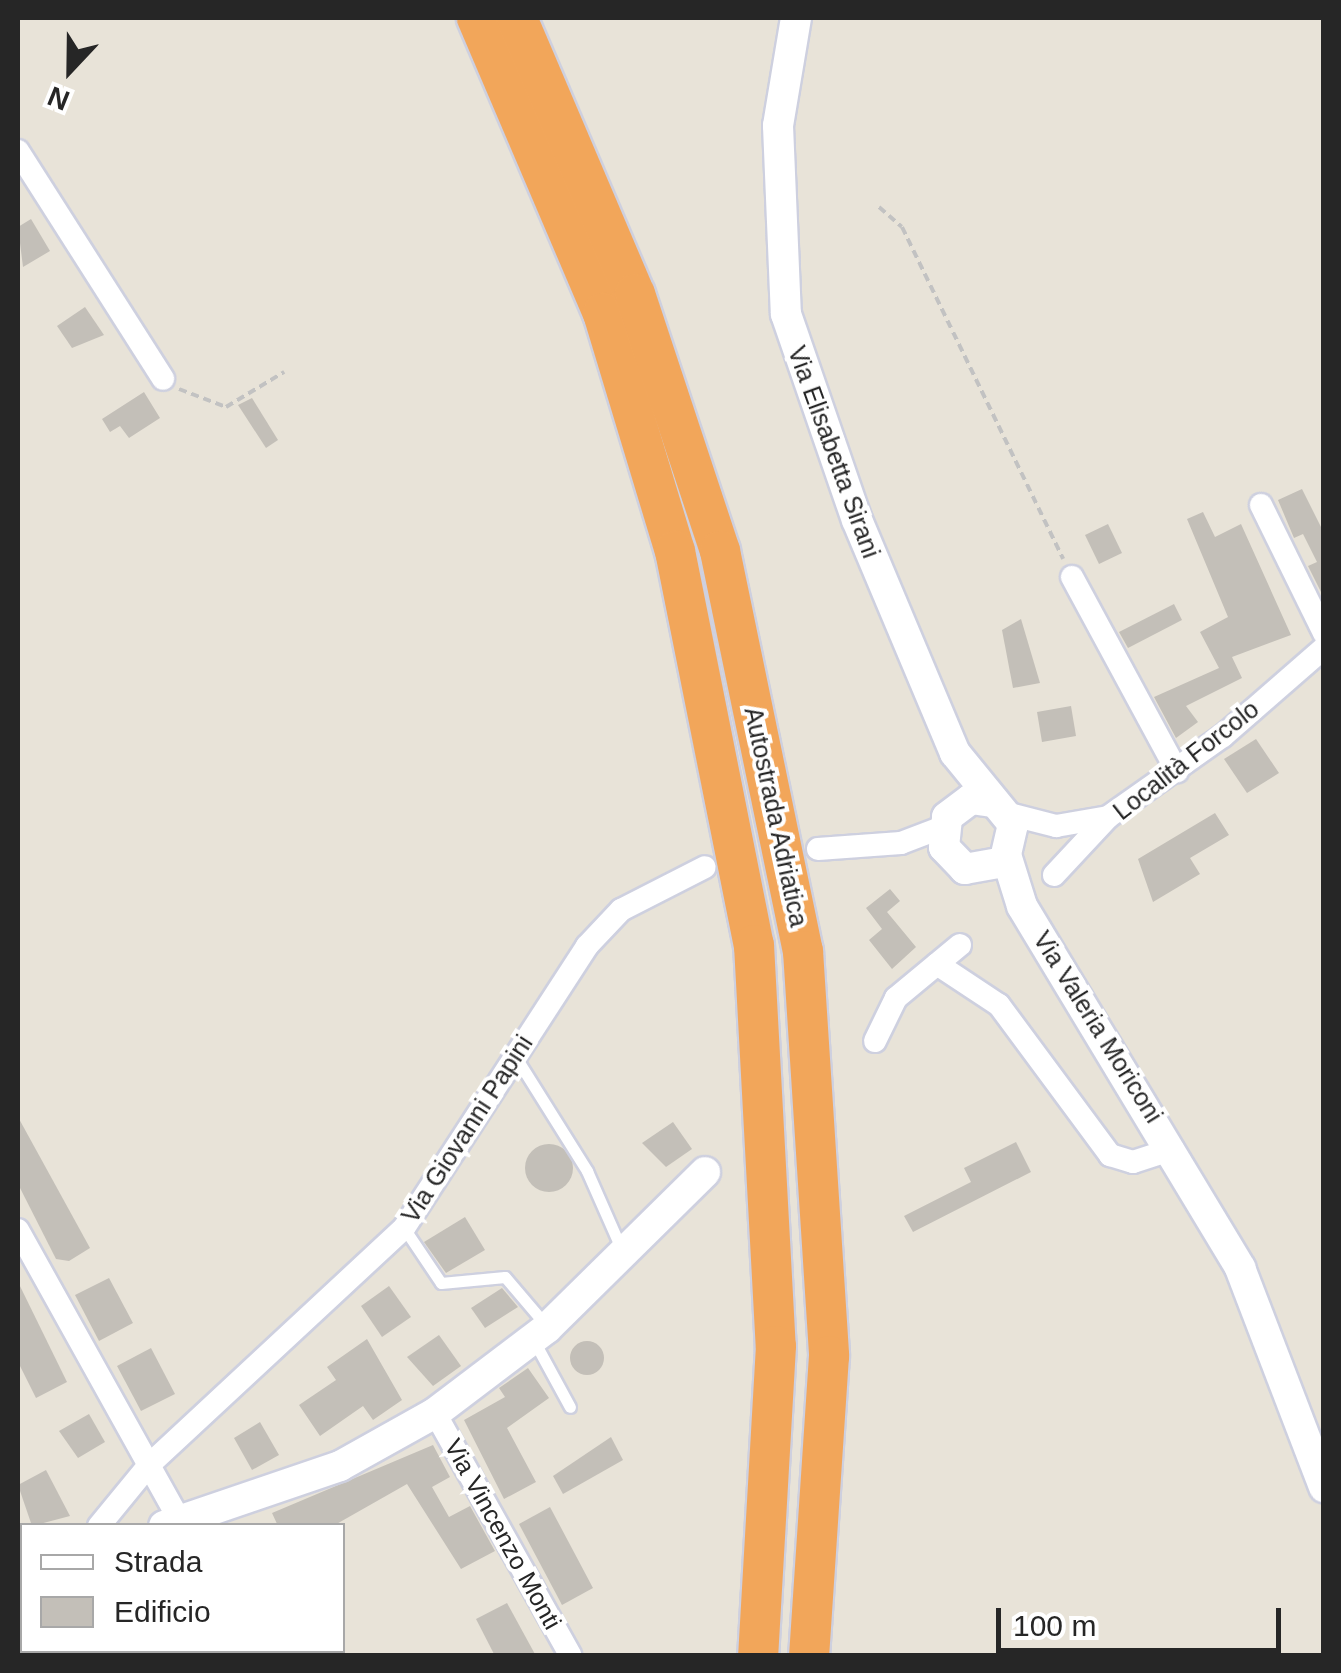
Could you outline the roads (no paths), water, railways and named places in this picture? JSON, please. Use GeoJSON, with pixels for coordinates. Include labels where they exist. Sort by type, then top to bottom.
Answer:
{"type":"FeatureCollection","features":[{"type":"Feature","properties":{"kind":"highway","name":"Autostrada Adriatica"},"geometry":{"type":"LineString","coordinates":[[477,18],[603,313],[670,533],[754,944],[776,1346],[758,1656]]}},
{"type":"Feature","properties":{"kind":"highway","name":"Autostrada Adriatica"},"geometry":{"type":"LineString","coordinates":[[517,18],[636,294],[720,550],[804,951],[828,1356],[808,1656]]}},
{"type":"Feature","properties":{"kind":"main road","name":"Via Elisabetta Sirani"},"geometry":{"type":"LineString","coordinates":[[796,18],[778,126],[786,314],[857,520],[955,753],[1001,838]]}},
{"type":"Feature","properties":{"kind":"main road","name":"Via Elisabetta Sirani"},"geometry":{"type":"LineString","coordinates":[[948,831],[955,753]]}},
{"type":"Feature","properties":{"kind":"main road"},"geometry":{"type":"LineString","coordinates":[[948,831],[1001,838]]}},
{"type":"Feature","properties":{"kind":"main road"},"geometry":{"type":"LineString","coordinates":[[948,831],[1001,838]]}},
{"type":"Feature","properties":{"kind":"main road","name":"Via Valeria Moriconi"},"geometry":{"type":"LineString","coordinates":[[1001,838],[1022,906],[1173,1149],[1277,1352],[1324,1487]]}},
{"type":"Feature","properties":{"kind":"main road"},"geometry":{"type":"LineString","coordinates":[[175,1523],[340,1466],[435,1414],[541,1334],[625,1256],[706,1172]]}},
{"type":"Feature","properties":{"kind":"street"},"geometry":{"type":"LineString","coordinates":[[18,151],[163,378]]}},
{"type":"Feature","properties":{"kind":"street"},"geometry":{"type":"LineString","coordinates":[[1261,505],[1324,633]]}},
{"type":"Feature","properties":{"kind":"street"},"geometry":{"type":"LineString","coordinates":[[1072,577],[1177,771]]}},
{"type":"Feature","properties":{"kind":"street","name":"Località Forcolo"},"geometry":{"type":"LineString","coordinates":[[1054,875],[1108,817],[1177,771],[1324,648]]}},
{"type":"Feature","properties":{"kind":"street"},"geometry":{"type":"LineString","coordinates":[[1001,838],[1108,817]]}},
{"type":"Feature","properties":{"kind":"street"},"geometry":{"type":"LineString","coordinates":[[818,850],[901,843],[948,831]]}},
{"type":"Feature","properties":{"kind":"street","name":"Via Giovanni Papini"},"geometry":{"type":"LineString","coordinates":[[100,1523],[149,1464],[404,1228],[514,1056],[621,910],[706,867]]}},
{"type":"Feature","properties":{"kind":"street"},"geometry":{"type":"LineString","coordinates":[[875,1041],[896,998],[960,945]]}},
{"type":"Feature","properties":{"kind":"street","name":"Via Valeria Moriconi"},"geometry":{"type":"LineString","coordinates":[[937,964],[1000,1005],[1110,1155],[1134,1162],[1173,1149]]}},
{"type":"Feature","properties":{"kind":"street"},"geometry":{"type":"LineString","coordinates":[[18,1230],[149,1464],[172,1523]]}},
{"type":"Feature","properties":{"kind":"street","name":"Via Vincenzo Monti"},"geometry":{"type":"LineString","coordinates":[[435,1414],[571,1656]]}},
{"type":"Feature","properties":{"kind":"lane"},"geometry":{"type":"LineString","coordinates":[[514,1056],[588,1171],[625,1256]]}},
{"type":"Feature","properties":{"kind":"lane"},"geometry":{"type":"LineString","coordinates":[[404,1228],[442,1283],[505,1277],[541,1334],[570,1407]]}}]}
